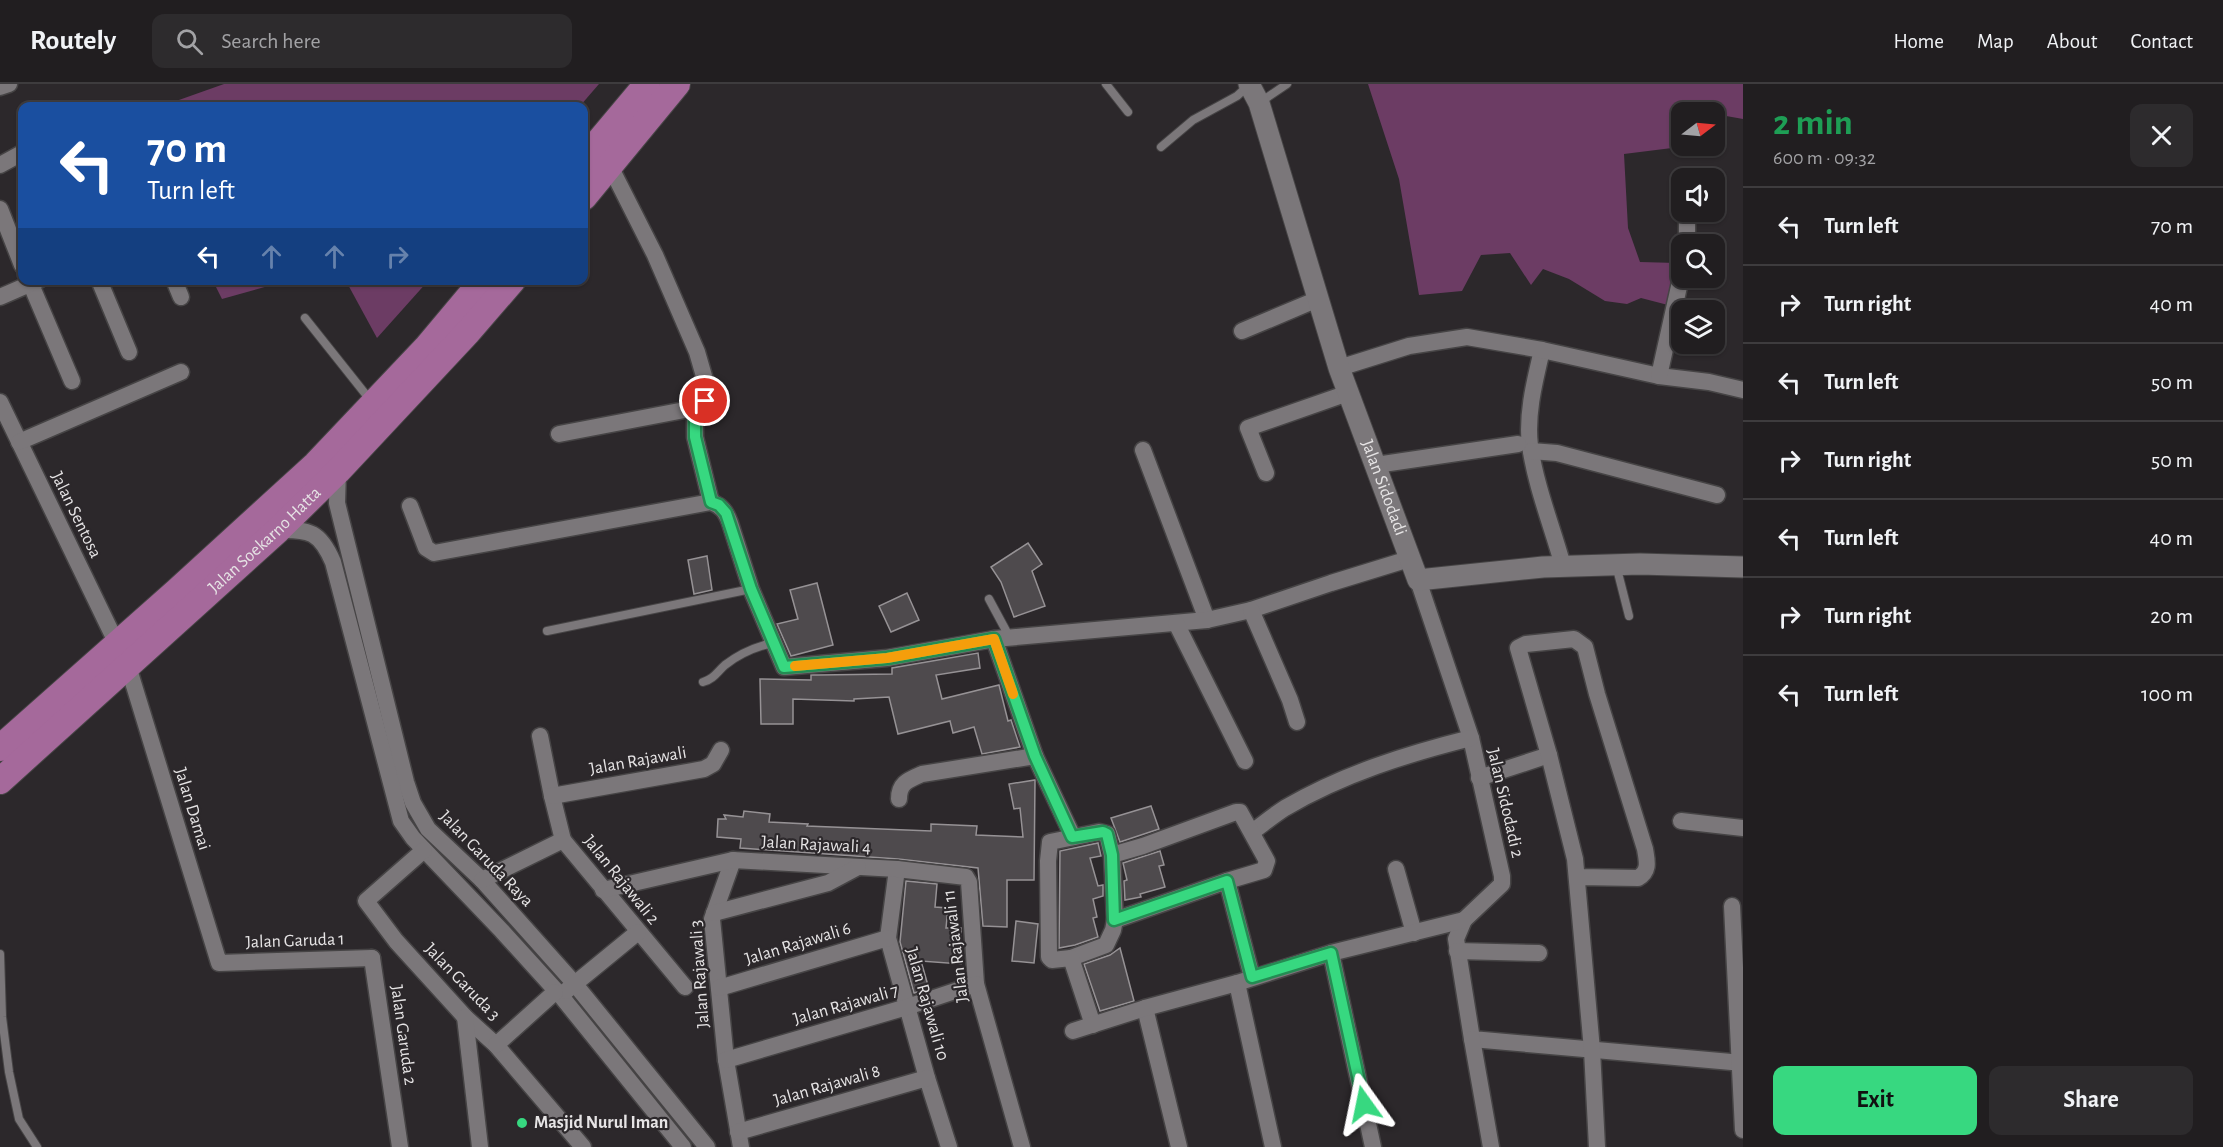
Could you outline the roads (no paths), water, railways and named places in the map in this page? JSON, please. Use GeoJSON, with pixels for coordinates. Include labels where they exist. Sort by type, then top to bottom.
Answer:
{"type":"FeatureCollection","features":[{"type":"Feature","properties":{"kind":"main road"},"geometry":{"type":"LineString","coordinates":[[588,154],[647,84]]}},
{"type":"Feature","properties":{"kind":"main road"},"geometry":{"type":"LineString","coordinates":[[588,192],[677,84]]}},
{"type":"Feature","properties":{"kind":"main road","name":"Jalan Soekarno Hatta"},"geometry":{"type":"LineString","coordinates":[[0,781],[122,655],[316,464],[426,348],[479,285]]}},
{"type":"Feature","properties":{"kind":"main road","name":"Jalan Soekarno Hatta"},"geometry":{"type":"LineString","coordinates":[[0,748],[122,655],[278,530],[338,471],[461,341],[509,285]]}},
{"type":"Feature","properties":{"kind":"street"},"geometry":{"type":"LineString","coordinates":[[0,87],[9,84]]}},
{"type":"Feature","properties":{"kind":"street","name":"Jalan Sidodadi"},"geometry":{"type":"LineString","coordinates":[[1252,91],[1348,393],[1418,580]]}},
{"type":"Feature","properties":{"kind":"street"},"geometry":{"type":"LineString","coordinates":[[0,165],[18,155]]}},
{"type":"Feature","properties":{"kind":"street"},"geometry":{"type":"LineString","coordinates":[[559,434],[695,408],[705,401],[708,390],[697,352],[655,255],[610,166]]}},
{"type":"Feature","properties":{"kind":"street"},"geometry":{"type":"LineString","coordinates":[[0,209],[18,255]]}},
{"type":"Feature","properties":{"kind":"street"},"geometry":{"type":"LineString","coordinates":[[0,297],[26,285]]}},
{"type":"Feature","properties":{"kind":"street"},"geometry":{"type":"LineString","coordinates":[[34,285],[72,381]]}},
{"type":"Feature","properties":{"kind":"street"},"geometry":{"type":"LineString","coordinates":[[101,285],[129,352]]}},
{"type":"Feature","properties":{"kind":"street"},"geometry":{"type":"LineString","coordinates":[[176,285],[181,297]]}},
{"type":"Feature","properties":{"kind":"street"},"geometry":{"type":"LineString","coordinates":[[1659,376],[1679,288]]}},
{"type":"Feature","properties":{"kind":"street"},"geometry":{"type":"LineString","coordinates":[[1242,331],[1318,299]]}},
{"type":"Feature","properties":{"kind":"street"},"geometry":{"type":"LineString","coordinates":[[1340,368],[1409,346],[1467,337],[1542,350],[1659,376],[1709,382],[1743,390]]}},
{"type":"Feature","properties":{"kind":"street"},"geometry":{"type":"LineString","coordinates":[[1525,448],[1530,443],[1532,395],[1542,350]]}},
{"type":"Feature","properties":{"kind":"street"},"geometry":{"type":"LineString","coordinates":[[19,442],[181,372]]}},
{"type":"Feature","properties":{"kind":"street"},"geometry":{"type":"LineString","coordinates":[[1266,473],[1248,428],[1348,393]]}},
{"type":"Feature","properties":{"kind":"street","name":"Jalan Sentosa"},"geometry":{"type":"LineString","coordinates":[[0,402],[122,655]]}},
{"type":"Feature","properties":{"kind":"street"},"geometry":{"type":"LineString","coordinates":[[695,408],[695,437],[711,502]]}},
{"type":"Feature","properties":{"kind":"street"},"geometry":{"type":"LineString","coordinates":[[1525,448],[1535,472],[1563,566]]}},
{"type":"Feature","properties":{"kind":"street"},"geometry":{"type":"LineString","coordinates":[[1376,465],[1525,448],[1557,453],[1717,495]]}},
{"type":"Feature","properties":{"kind":"street"},"geometry":{"type":"LineString","coordinates":[[1143,450],[1207,620]]}},
{"type":"Feature","properties":{"kind":"street","name":"Jalan Garuda Raya"},"geometry":{"type":"LineString","coordinates":[[338,471],[337,503],[413,803],[428,829],[482,880],[574,983],[707,1147]]}},
{"type":"Feature","properties":{"kind":"street"},"geometry":{"type":"LineString","coordinates":[[410,506],[426,548],[434,553],[442,553],[711,502],[719,505],[726,513],[751,589],[784,667],[887,658],[1002,639],[1207,620],[1251,610],[1409,559]]}},
{"type":"Feature","properties":{"kind":"street"},"geometry":{"type":"LineString","coordinates":[[278,530],[300,529],[310,532],[326,546],[338,579],[401,821],[413,838],[502,931],[558,994],[683,1147]]}},
{"type":"Feature","properties":{"kind":"street"},"geometry":{"type":"LineString","coordinates":[[1418,580],[1563,566],[1743,567]]}},
{"type":"Feature","properties":{"kind":"street","name":"Jalan Sidodadi 2"},"geometry":{"type":"LineString","coordinates":[[1418,580],[1471,738],[1502,884],[1464,920]]}},
{"type":"Feature","properties":{"kind":"street"},"geometry":{"type":"LineString","coordinates":[[1251,610],[1290,700],[1297,722]]}},
{"type":"Feature","properties":{"kind":"street"},"geometry":{"type":"LineString","coordinates":[[1176,623],[1245,761]]}},
{"type":"Feature","properties":{"kind":"street"},"geometry":{"type":"LineString","coordinates":[[1002,639],[1035,756],[1072,837]]}},
{"type":"Feature","properties":{"kind":"street"},"geometry":{"type":"LineString","coordinates":[[1578,877],[1638,878],[1644,874],[1647,866],[1645,849],[1597,694],[1585,647],[1574,639],[1526,644],[1518,648],[1549,755],[1578,877],[1592,1050],[1597,1147]]}},
{"type":"Feature","properties":{"kind":"street","name":"Jalan Damai"},"geometry":{"type":"LineString","coordinates":[[122,655],[219,963]]}},
{"type":"Feature","properties":{"kind":"street"},"geometry":{"type":"LineString","coordinates":[[540,736],[563,840]]}},
{"type":"Feature","properties":{"kind":"street"},"geometry":{"type":"LineString","coordinates":[[1252,832],[1285,808],[1358,773],[1412,753],[1471,738]]}},
{"type":"Feature","properties":{"kind":"street","name":"Jalan Rajawali"},"geometry":{"type":"LineString","coordinates":[[552,796],[704,769],[713,764],[721,750]]}},
{"type":"Feature","properties":{"kind":"street"},"geometry":{"type":"LineString","coordinates":[[1479,778],[1549,755]]}},
{"type":"Feature","properties":{"kind":"street"},"geometry":{"type":"LineString","coordinates":[[899,799],[899,790],[906,780],[922,774],[1035,756]]}},
{"type":"Feature","properties":{"kind":"street"},"geometry":{"type":"LineString","coordinates":[[1112,855],[1236,812],[1243,816],[1268,866],[1264,870],[1114,920]]}},
{"type":"Feature","properties":{"kind":"street"},"geometry":{"type":"LineString","coordinates":[[1681,821],[1743,828]]}},
{"type":"Feature","properties":{"kind":"street"},"geometry":{"type":"LineString","coordinates":[[1103,832],[1107,834],[1112,855],[1114,920],[1111,937],[1106,945],[1071,958],[1052,960],[1049,957],[1048,861],[1050,842],[1072,837],[1103,832]]}},
{"type":"Feature","properties":{"kind":"street","name":"Jalan Rajawali 2"},"geometry":{"type":"LineString","coordinates":[[482,880],[563,840],[685,987]]}},
{"type":"Feature","properties":{"kind":"street","name":"Jalan Garuda 3"},"geometry":{"type":"LineString","coordinates":[[424,850],[366,901],[396,941],[465,1017],[496,1045],[583,1147]]}},
{"type":"Feature","properties":{"kind":"street"},"geometry":{"type":"LineString","coordinates":[[603,890],[733,860]]}},
{"type":"Feature","properties":{"kind":"street","name":"Jalan Rajawali 4"},"geometry":{"type":"LineString","coordinates":[[733,860],[897,869]]}},
{"type":"Feature","properties":{"kind":"street","name":"Jalan Rajawali 3"},"geometry":{"type":"LineString","coordinates":[[733,860],[712,919],[726,1060],[740,1139]]}},
{"type":"Feature","properties":{"kind":"street"},"geometry":{"type":"LineString","coordinates":[[807,888],[812,882],[809,864]]}},
{"type":"Feature","properties":{"kind":"street"},"geometry":{"type":"LineString","coordinates":[[714,913],[828,883],[859,867]]}},
{"type":"Feature","properties":{"kind":"street","name":"Jalan Rajawali 10"},"geometry":{"type":"LineString","coordinates":[[897,869],[888,938],[948,1147]]}},
{"type":"Feature","properties":{"kind":"street","name":"Jalan Rajawali 11"},"geometry":{"type":"LineString","coordinates":[[897,869],[968,879],[976,984],[1022,1147]]}},
{"type":"Feature","properties":{"kind":"street"},"geometry":{"type":"LineString","coordinates":[[1396,869],[1414,933]]}},
{"type":"Feature","properties":{"kind":"street"},"geometry":{"type":"LineString","coordinates":[[1227,881],[1273,1147]]}},
{"type":"Feature","properties":{"kind":"street"},"geometry":{"type":"LineString","coordinates":[[1732,906],[1742,1063],[1743,1130]]}},
{"type":"Feature","properties":{"kind":"street"},"geometry":{"type":"LineString","coordinates":[[1073,1031],[1331,953],[1464,920]]}},
{"type":"Feature","properties":{"kind":"street"},"geometry":{"type":"LineString","coordinates":[[1464,920],[1456,939],[1457,951],[1491,1147]]}},
{"type":"Feature","properties":{"kind":"street"},"geometry":{"type":"LineString","coordinates":[[496,1045],[638,932]]}},
{"type":"Feature","properties":{"kind":"street","name":"Jalan Rajawali 6"},"geometry":{"type":"LineString","coordinates":[[719,988],[888,938]]}},
{"type":"Feature","properties":{"kind":"street"},"geometry":{"type":"LineString","coordinates":[[372,958],[396,941]]}},
{"type":"Feature","properties":{"kind":"street"},"geometry":{"type":"LineString","coordinates":[[1457,951],[1539,953]]}},
{"type":"Feature","properties":{"kind":"street"},"geometry":{"type":"LineString","coordinates":[[1331,953],[1373,1147]]}},
{"type":"Feature","properties":{"kind":"street","name":"Jalan Garuda 1"},"geometry":{"type":"LineString","coordinates":[[219,963],[372,958]]}},
{"type":"Feature","properties":{"kind":"street","name":"Jalan Garuda 2"},"geometry":{"type":"LineString","coordinates":[[372,958],[400,1147]]}},
{"type":"Feature","properties":{"kind":"street"},"geometry":{"type":"LineString","coordinates":[[1071,958],[1093,1025]]}},
{"type":"Feature","properties":{"kind":"street","name":"Jalan Rajawali 7"},"geometry":{"type":"LineString","coordinates":[[726,1060],[907,1007],[976,984]]}},
{"type":"Feature","properties":{"kind":"street"},"geometry":{"type":"LineString","coordinates":[[1145,1008],[1179,1147]]}},
{"type":"Feature","properties":{"kind":"street"},"geometry":{"type":"LineString","coordinates":[[465,1017],[480,1147]]}},
{"type":"Feature","properties":{"kind":"street"},"geometry":{"type":"LineString","coordinates":[[1472,1039],[1742,1063]]}},
{"type":"Feature","properties":{"kind":"street","name":"Jalan Rajawali 8"},"geometry":{"type":"LineString","coordinates":[[740,1139],[927,1078]]}},
{"type":"Feature","properties":{"kind":"lane"},"geometry":{"type":"LineString","coordinates":[[1106,84],[1128,111]]}},
{"type":"Feature","properties":{"kind":"lane"},"geometry":{"type":"LineString","coordinates":[[1161,147],[1193,120],[1237,96],[1287,84]]}},
{"type":"Feature","properties":{"kind":"lane"},"geometry":{"type":"LineString","coordinates":[[305,318],[373,404]]}},
{"type":"Feature","properties":{"kind":"lane"},"geometry":{"type":"LineString","coordinates":[[1616,565],[1629,616]]}},
{"type":"Feature","properties":{"kind":"lane"},"geometry":{"type":"LineString","coordinates":[[547,631],[751,589]]}},
{"type":"Feature","properties":{"kind":"lane"},"geometry":{"type":"LineString","coordinates":[[989,599],[1002,639]]}},
{"type":"Feature","properties":{"kind":"lane"},"geometry":{"type":"LineString","coordinates":[[704,682],[714,678],[723,667],[737,657],[757,647],[772,643]]}},
{"type":"Feature","properties":{"kind":"lane"},"geometry":{"type":"LineString","coordinates":[[0,954],[2,1017],[9,1072],[19,1119],[38,1147]]}},
{"type":"Feature","properties":{"kind":"place","name":"Masjid Nurul Iman"},"geometry":{"type":"Point","coordinates":[522,1123]}}]}
